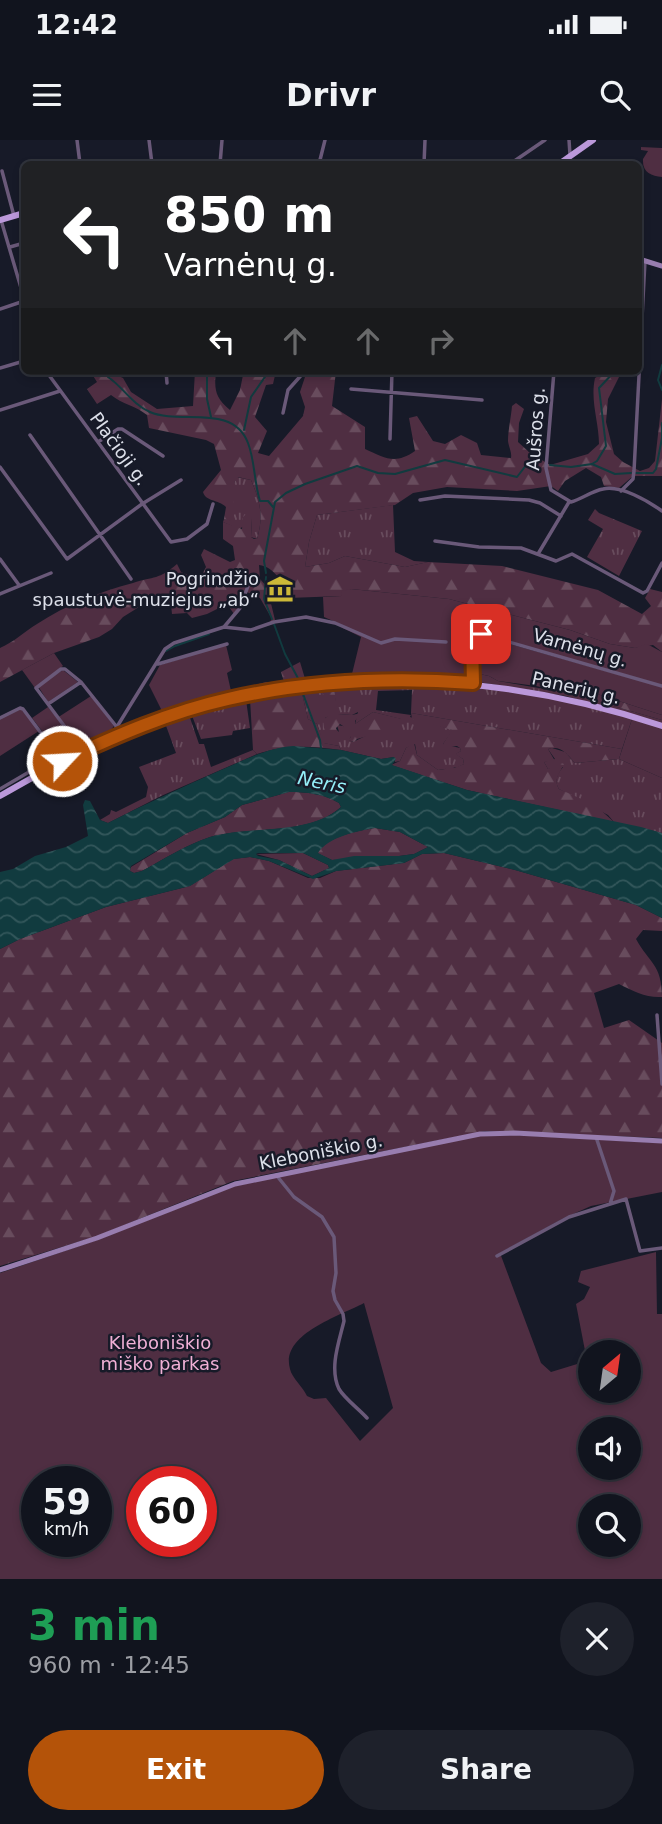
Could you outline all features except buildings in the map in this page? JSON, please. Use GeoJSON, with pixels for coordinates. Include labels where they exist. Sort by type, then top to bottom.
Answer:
{"type":"FeatureCollection","features":[{"type":"Feature","properties":{"kind":"main road"},"geometry":{"type":"LineString","coordinates":[[564,161],[593,140]]}},
{"type":"Feature","properties":{"kind":"main road"},"geometry":{"type":"LineString","coordinates":[[0,220],[21,213]]}},
{"type":"Feature","properties":{"kind":"main road","name":"Panerių g."},"geometry":{"type":"LineString","coordinates":[[0,796],[60,758],[110,738],[216,702],[292,688],[397,680],[473,683],[556,696],[662,726]]}},
{"type":"Feature","properties":{"kind":"street"},"geometry":{"type":"LineString","coordinates":[[77,140],[80,161]]}},
{"type":"Feature","properties":{"kind":"street"},"geometry":{"type":"LineString","coordinates":[[149,140],[152,161]]}},
{"type":"Feature","properties":{"kind":"street"},"geometry":{"type":"LineString","coordinates":[[220,161],[222,140]]}},
{"type":"Feature","properties":{"kind":"street"},"geometry":{"type":"LineString","coordinates":[[320,161],[325,140]]}},
{"type":"Feature","properties":{"kind":"street"},"geometry":{"type":"LineString","coordinates":[[424,161],[425,140]]}},
{"type":"Feature","properties":{"kind":"street"},"geometry":{"type":"LineString","coordinates":[[514,161],[545,140]]}},
{"type":"Feature","properties":{"kind":"street"},"geometry":{"type":"LineString","coordinates":[[569,140],[568,150],[571,156]]}},
{"type":"Feature","properties":{"kind":"street"},"geometry":{"type":"LineString","coordinates":[[2,171],[14,216]]}},
{"type":"Feature","properties":{"kind":"street"},"geometry":{"type":"LineString","coordinates":[[0,220],[21,290]]}},
{"type":"Feature","properties":{"kind":"street"},"geometry":{"type":"LineString","coordinates":[[7,246],[21,244]]}},
{"type":"Feature","properties":{"kind":"street"},"geometry":{"type":"LineString","coordinates":[[642,260],[662,266]]}},
{"type":"Feature","properties":{"kind":"street"},"geometry":{"type":"LineString","coordinates":[[0,309],[21,301]]}},
{"type":"Feature","properties":{"kind":"street"},"geometry":{"type":"LineString","coordinates":[[0,368],[21,361]]}},
{"type":"Feature","properties":{"kind":"street","name":"Plačioji g."},"geometry":{"type":"LineString","coordinates":[[49,375],[171,542],[187,538],[206,524],[213,505]]}},
{"type":"Feature","properties":{"kind":"street"},"geometry":{"type":"LineString","coordinates":[[166,375],[167,383]]}},
{"type":"Feature","properties":{"kind":"street"},"geometry":{"type":"LineString","coordinates":[[283,413],[288,390],[301,375]]}},
{"type":"Feature","properties":{"kind":"street"},"geometry":{"type":"LineString","coordinates":[[390,439],[392,375]]}},
{"type":"Feature","properties":{"kind":"street","name":"Aušros g."},"geometry":{"type":"LineString","coordinates":[[554,375],[546,477],[551,490],[569,502]]}},
{"type":"Feature","properties":{"kind":"street"},"geometry":{"type":"LineString","coordinates":[[621,491],[633,479],[638,375]]}},
{"type":"Feature","properties":{"kind":"street"},"geometry":{"type":"LineString","coordinates":[[351,389],[482,400]]}},
{"type":"Feature","properties":{"kind":"street"},"geometry":{"type":"LineString","coordinates":[[0,410],[60,391]]}},
{"type":"Feature","properties":{"kind":"street"},"geometry":{"type":"LineString","coordinates":[[98,442],[122,429],[163,456]]}},
{"type":"Feature","properties":{"kind":"street"},"geometry":{"type":"LineString","coordinates":[[30,435],[131,579]]}},
{"type":"Feature","properties":{"kind":"street"},"geometry":{"type":"LineString","coordinates":[[0,467],[67,559],[142,504],[181,480]]}},
{"type":"Feature","properties":{"kind":"street"},"geometry":{"type":"LineString","coordinates":[[538,554],[569,502],[604,488],[621,491],[662,511]]}},
{"type":"Feature","properties":{"kind":"street"},"geometry":{"type":"LineString","coordinates":[[420,500],[458,496],[529,500],[540,503],[561,516]]}},
{"type":"Feature","properties":{"kind":"street"},"geometry":{"type":"LineString","coordinates":[[435,541],[479,547],[521,548],[557,561],[572,554],[643,593],[647,591],[662,563]]}},
{"type":"Feature","properties":{"kind":"street"},"geometry":{"type":"LineString","coordinates":[[0,559],[20,586]]}},
{"type":"Feature","properties":{"kind":"street"},"geometry":{"type":"LineString","coordinates":[[0,594],[51,573]]}},
{"type":"Feature","properties":{"kind":"street"},"geometry":{"type":"LineString","coordinates":[[224,627],[240,608],[253,575]]}},
{"type":"Feature","properties":{"kind":"street"},"geometry":{"type":"LineString","coordinates":[[110,738],[169,646],[224,627],[251,629],[306,617],[335,623],[381,643],[395,639],[446,642]]}},
{"type":"Feature","properties":{"kind":"street","name":"Varnėnų g."},"geometry":{"type":"LineString","coordinates":[[473,683],[472,641],[481,634],[662,686]]}},
{"type":"Feature","properties":{"kind":"street"},"geometry":{"type":"LineString","coordinates":[[157,664],[227,644]]}},
{"type":"Feature","properties":{"kind":"street"},"geometry":{"type":"LineString","coordinates":[[68,732],[36,688],[65,669],[81,682],[116,726]]}},
{"type":"Feature","properties":{"kind":"street"},"geometry":{"type":"LineString","coordinates":[[48,704],[81,682]]}},
{"type":"Feature","properties":{"kind":"street"},"geometry":{"type":"LineString","coordinates":[[0,718],[23,709],[60,758],[0,789]]}},
{"type":"Feature","properties":{"kind":"street"},"geometry":{"type":"LineString","coordinates":[[657,1015],[662,1084]]}},
{"type":"Feature","properties":{"kind":"street","name":"Kleboniškio g."},"geometry":{"type":"LineString","coordinates":[[0,1270],[97,1238],[235,1184],[480,1134],[662,1140]]}},
{"type":"Feature","properties":{"kind":"street"},"geometry":{"type":"LineString","coordinates":[[596,1137],[614,1191],[610,1204]]}},
{"type":"Feature","properties":{"kind":"street"},"geometry":{"type":"LineString","coordinates":[[276,1175],[294,1197],[321,1217],[334,1237],[336,1273],[333,1291],[344,1321],[334,1365],[336,1376],[340,1390],[367,1418]]}},
{"type":"Feature","properties":{"kind":"street"},"geometry":{"type":"LineString","coordinates":[[614,1191],[626,1199],[640,1251],[662,1248]]}},
{"type":"Feature","properties":{"kind":"street"},"geometry":{"type":"LineString","coordinates":[[497,1256],[560,1221],[626,1199]]}},
{"type":"Feature","properties":{"kind":"green space"},"geometry":{"type":"Polygon","coordinates":[[[641,147],[662,148],[662,177],[646,170],[643,159],[648,151],[641,150],[641,147]]]}},
{"type":"Feature","properties":{"kind":"green space"},"geometry":{"type":"Polygon","coordinates":[[[93,375],[116,375],[123,378],[131,392],[157,409],[193,406],[195,375],[216,375],[217,393],[230,410],[240,390],[243,375],[275,375],[273,384],[266,385],[255,417],[267,431],[258,453],[269,456],[303,416],[305,407],[300,392],[306,375],[336,375],[332,406],[365,427],[365,449],[390,459],[402,458],[415,451],[409,418],[417,416],[433,441],[445,444],[461,435],[477,443],[481,455],[511,458],[508,433],[512,406],[516,403],[524,409],[519,423],[518,442],[550,465],[588,454],[599,444],[595,378],[600,375],[620,375],[608,399],[606,422],[614,454],[640,471],[649,468],[655,461],[662,399],[662,476],[633,476],[619,488],[604,486],[601,477],[586,468],[565,481],[558,491],[551,486],[517,491],[447,487],[413,493],[395,505],[317,515],[305,567],[329,563],[345,556],[405,567],[428,562],[502,566],[598,590],[642,614],[651,606],[645,598],[650,589],[662,592],[662,652],[653,645],[635,648],[610,644],[570,630],[449,599],[351,589],[341,596],[288,598],[278,577],[270,569],[259,565],[260,579],[267,587],[275,620],[269,623],[272,619],[260,598],[247,592],[240,608],[234,614],[227,604],[192,618],[187,613],[172,614],[171,604],[139,607],[99,637],[54,653],[0,682],[0,648],[48,617],[95,595],[161,575],[177,564],[181,572],[195,578],[201,577],[206,567],[201,555],[204,549],[230,562],[235,560],[233,546],[223,539],[223,522],[242,529],[243,517],[248,512],[252,518],[251,537],[257,539],[260,509],[251,480],[238,477],[234,483],[234,522],[224,519],[226,507],[203,492],[221,470],[214,444],[149,428],[147,415],[111,395],[97,404],[87,389],[97,382],[93,375]]]}},
{"type":"Feature","properties":{"kind":"green space"},"geometry":{"type":"Polygon","coordinates":[[[237,477],[251,480],[257,495],[261,516],[257,539],[251,537],[252,518],[243,517],[244,526],[239,529],[223,522],[224,519],[234,521],[234,483],[237,477]]]}},
{"type":"Feature","properties":{"kind":"green space"},"geometry":{"type":"Polygon","coordinates":[[[393,505],[395,552],[414,561],[428,562],[405,567],[345,556],[329,563],[305,567],[317,515],[393,505]]]}},
{"type":"Feature","properties":{"kind":"green space"},"geometry":{"type":"Polygon","coordinates":[[[595,509],[642,531],[619,576],[587,557],[603,529],[588,520],[595,509]]]}},
{"type":"Feature","properties":{"kind":"green space"},"geometry":{"type":"Polygon","coordinates":[[[351,589],[449,599],[570,630],[610,644],[635,648],[647,644],[662,652],[662,685],[481,633],[473,636],[471,642],[471,679],[420,676],[351,678],[361,637],[324,617],[323,597],[341,596],[342,591],[351,589]]]}},
{"type":"Feature","properties":{"kind":"green space"},"geometry":{"type":"Polygon","coordinates":[[[481,636],[662,687],[662,715],[591,692],[537,682],[536,686],[498,681],[475,673],[475,642],[481,636]]]}},
{"type":"Feature","properties":{"kind":"green space"},"geometry":{"type":"Polygon","coordinates":[[[226,645],[232,670],[227,673],[231,691],[162,711],[149,685],[160,665],[226,645]]]}},
{"type":"Feature","properties":{"kind":"green space"},"geometry":{"type":"Polygon","coordinates":[[[54,653],[63,666],[35,688],[22,670],[54,653]]]}},
{"type":"Feature","properties":{"kind":"green space"},"geometry":{"type":"Polygon","coordinates":[[[300,662],[306,682],[227,696],[178,710],[176,707],[266,682],[284,682],[281,672],[300,662]]]}},
{"type":"Feature","properties":{"kind":"green space"},"geometry":{"type":"Polygon","coordinates":[[[63,670],[78,682],[48,702],[38,686],[63,670]]]}},
{"type":"Feature","properties":{"kind":"green space"},"geometry":{"type":"Polygon","coordinates":[[[475,673],[498,681],[568,693],[662,720],[662,724],[566,696],[478,682],[475,673]]]}},
{"type":"Feature","properties":{"kind":"green space"},"geometry":{"type":"Polygon","coordinates":[[[405,682],[438,683],[558,698],[632,719],[622,749],[411,713],[412,690],[378,691],[376,710],[411,715],[410,717],[453,730],[443,744],[460,748],[461,751],[456,754],[463,759],[464,764],[438,770],[417,755],[415,744],[406,748],[400,761],[395,762],[394,757],[381,759],[323,743],[317,724],[308,719],[301,689],[405,682]],[[334,689],[329,716],[325,718],[339,732],[337,725],[343,726],[351,737],[349,740],[353,742],[401,719],[373,712],[355,724],[358,712],[352,715],[337,714],[334,689]]]}},
{"type":"Feature","properties":{"kind":"green space"},"geometry":{"type":"Polygon","coordinates":[[[536,682],[591,692],[662,715],[662,720],[536,686],[536,682]]]}},
{"type":"Feature","properties":{"kind":"green space"},"geometry":{"type":"Polygon","coordinates":[[[334,688],[338,714],[361,713],[355,724],[373,712],[402,719],[396,728],[354,742],[348,740],[351,737],[345,734],[340,724],[336,728],[338,735],[330,736],[324,728],[323,720],[329,715],[322,690],[334,688]]]}},
{"type":"Feature","properties":{"kind":"green space"},"geometry":{"type":"Polygon","coordinates":[[[301,689],[308,719],[317,724],[324,743],[339,746],[341,750],[299,747],[257,754],[253,750],[250,699],[301,689]]]}},
{"type":"Feature","properties":{"kind":"green space"},"geometry":{"type":"Polygon","coordinates":[[[91,696],[114,726],[106,736],[62,757],[32,718],[48,707],[57,718],[91,696]]]}},
{"type":"Feature","properties":{"kind":"green space"},"geometry":{"type":"Polygon","coordinates":[[[236,700],[246,700],[250,728],[233,731],[232,735],[201,739],[191,713],[236,700]]]}},
{"type":"Feature","properties":{"kind":"green space"},"geometry":{"type":"Polygon","coordinates":[[[21,709],[39,731],[0,756],[0,719],[21,709]]]}},
{"type":"Feature","properties":{"kind":"green space"},"geometry":{"type":"Polygon","coordinates":[[[411,713],[622,749],[619,759],[575,763],[563,751],[553,748],[548,749],[555,761],[544,762],[548,769],[564,764],[557,779],[559,789],[595,805],[614,822],[467,790],[391,765],[400,761],[406,748],[414,743],[417,755],[438,770],[445,769],[450,763],[454,768],[464,764],[463,759],[455,754],[461,751],[460,748],[445,747],[443,744],[452,730],[412,719],[411,713]]]}},
{"type":"Feature","properties":{"kind":"green space"},"geometry":{"type":"Polygon","coordinates":[[[189,715],[199,744],[204,744],[211,767],[253,750],[257,754],[161,796],[108,823],[100,820],[110,814],[111,810],[116,812],[146,797],[148,787],[139,767],[176,753],[165,723],[189,715]]]}},
{"type":"Feature","properties":{"kind":"green space"},"geometry":{"type":"Polygon","coordinates":[[[632,719],[662,728],[662,778],[619,759],[632,719]]]}},
{"type":"Feature","properties":{"kind":"green space"},"geometry":{"type":"Polygon","coordinates":[[[548,749],[565,752],[575,763],[619,759],[662,778],[662,833],[614,822],[608,815],[559,789],[557,778],[563,767],[548,769],[544,762],[555,759],[548,749]]]}},
{"type":"Feature","properties":{"kind":"green space"},"geometry":{"type":"Polygon","coordinates":[[[289,792],[321,796],[339,803],[341,807],[312,823],[296,827],[226,833],[210,837],[142,871],[130,871],[131,867],[187,833],[225,817],[242,805],[289,792]]]}},
{"type":"Feature","properties":{"kind":"green space"},"geometry":{"type":"Polygon","coordinates":[[[375,828],[400,832],[428,847],[414,854],[332,860],[317,853],[335,838],[375,828]]]}},
{"type":"Feature","properties":{"kind":"green space"},"geometry":{"type":"Polygon","coordinates":[[[303,853],[329,868],[312,876],[279,860],[256,854],[303,853]]]}},
{"type":"Feature","properties":{"kind":"green space"},"geometry":{"type":"Polygon","coordinates":[[[444,853],[515,870],[636,905],[662,918],[662,931],[643,930],[636,939],[657,970],[662,997],[645,995],[619,984],[594,993],[604,1028],[629,1020],[662,1043],[662,1138],[485,1131],[233,1181],[97,1236],[0,1266],[0,949],[106,907],[190,886],[233,859],[250,857],[269,861],[308,878],[320,878],[336,871],[404,863],[422,854],[444,853]]]}},
{"type":"Feature","properties":{"kind":"green space","name":"Kleboniškio miško parkas"},"geometry":{"type":"Polygon","coordinates":[[[515,1135],[662,1143],[662,1192],[591,1206],[500,1253],[541,1363],[551,1372],[578,1364],[578,1404],[640,1404],[641,1340],[583,1340],[576,1304],[584,1299],[590,1287],[578,1282],[581,1271],[656,1252],[657,1314],[662,1314],[662,1579],[0,1579],[0,1273],[97,1240],[235,1186],[478,1136],[515,1135]],[[364,1303],[314,1328],[294,1346],[289,1357],[291,1372],[307,1396],[314,1399],[326,1398],[360,1441],[393,1408],[364,1303]]]}},
{"type":"Feature","properties":{"kind":"water","name":"Neris"},"geometry":{"type":"Polygon","coordinates":[[[283,747],[341,750],[381,759],[394,757],[396,759],[392,765],[467,790],[662,833],[662,918],[636,905],[515,870],[444,853],[422,854],[404,863],[336,871],[313,879],[269,861],[250,857],[234,859],[190,886],[106,907],[0,949],[0,872],[13,869],[35,856],[66,847],[88,836],[83,805],[85,800],[90,801],[100,820],[108,823],[239,762],[283,747]],[[289,792],[242,805],[225,817],[187,833],[131,866],[130,871],[142,871],[210,837],[296,826],[328,816],[341,807],[339,803],[321,796],[289,792]],[[375,828],[352,833],[329,843],[318,853],[332,860],[354,856],[414,854],[428,847],[400,832],[375,828]],[[303,853],[256,854],[279,860],[312,876],[329,868],[303,853]]]}},
{"type":"Feature","properties":{"kind":"waterway"},"geometry":{"type":"LineString","coordinates":[[662,365],[658,380],[662,390]]}},
{"type":"Feature","properties":{"kind":"waterway"},"geometry":{"type":"LineString","coordinates":[[207,375],[207,399],[211,417]]}},
{"type":"Feature","properties":{"kind":"waterway"},"geometry":{"type":"LineString","coordinates":[[244,430],[251,397],[266,375]]}},
{"type":"Feature","properties":{"kind":"waterway"},"geometry":{"type":"LineString","coordinates":[[592,464],[597,461],[606,446],[599,388],[611,375]]}},
{"type":"Feature","properties":{"kind":"waterway"},"geometry":{"type":"LineString","coordinates":[[108,377],[138,405],[150,412],[176,417],[205,417],[231,423],[241,431],[248,443],[260,501],[268,501],[273,507]]}},
{"type":"Feature","properties":{"kind":"waterway"},"geometry":{"type":"LineString","coordinates":[[636,473],[653,473],[656,469],[662,423]]}},
{"type":"Feature","properties":{"kind":"waterway"},"geometry":{"type":"LineString","coordinates":[[266,573],[264,561],[275,502],[305,484],[357,466],[378,473],[395,474],[445,460],[517,477],[527,464],[538,462]]}},
{"type":"Feature","properties":{"kind":"waterway"},"geometry":{"type":"LineString","coordinates":[[550,465],[571,467],[592,464],[615,474],[631,473]]}},
{"type":"Feature","properties":{"kind":"waterway"},"geometry":{"type":"LineString","coordinates":[[266,577],[264,599],[272,619]]}},
{"type":"Feature","properties":{"kind":"waterway"},"geometry":{"type":"LineString","coordinates":[[274,624],[285,654],[300,682]]}},
{"type":"Feature","properties":{"kind":"waterway"},"geometry":{"type":"LineString","coordinates":[[166,651],[209,634]]}},
{"type":"Feature","properties":{"kind":"waterway"},"geometry":{"type":"LineString","coordinates":[[302,691],[321,748]]}},
{"type":"Feature","properties":{"kind":"place","name":"Pogrindžio spaustuvė-muziejus „ab“"},"geometry":{"type":"Point","coordinates":[280,589]}},
{"type":"Feature","properties":{"kind":"route"},"geometry":{"type":"LineString","coordinates":[[62,761],[110,738],[206,705],[242,696],[301,687],[378,681],[473,683],[472,641],[481,634]]}}]}
